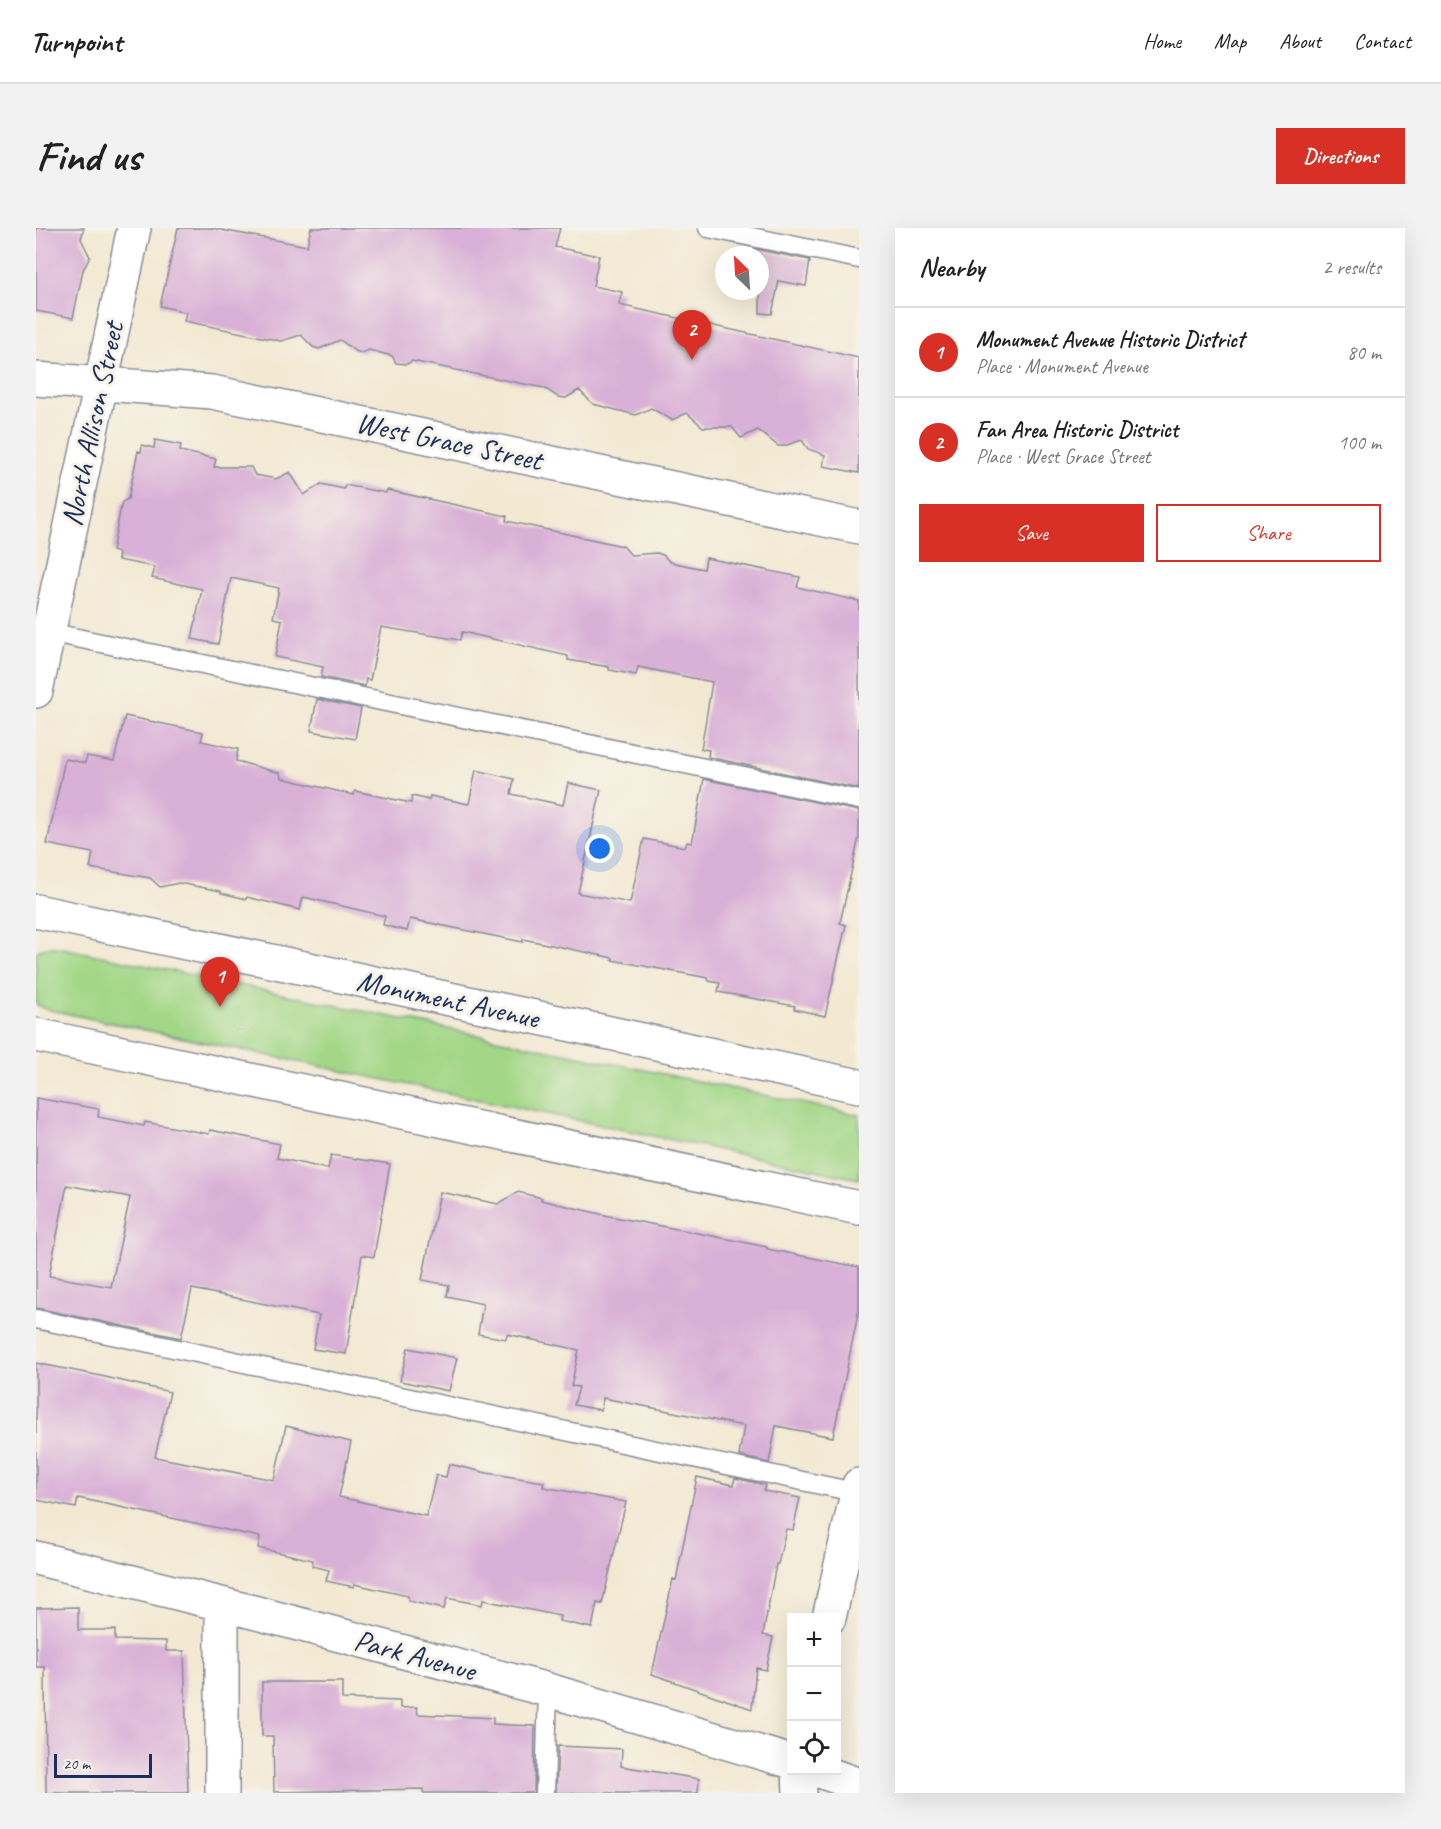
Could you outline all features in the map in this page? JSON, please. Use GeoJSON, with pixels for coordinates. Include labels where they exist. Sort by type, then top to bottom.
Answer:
{"type":"FeatureCollection","features":[{"type":"Feature","properties":{"kind":"street","name":"North Allison Street"},"geometry":{"type":"LineString","coordinates":[[41,661],[134,228]]}},
{"type":"Feature","properties":{"kind":"street","name":"West Grace Street"},"geometry":{"type":"LineString","coordinates":[[36,379],[212,392],[859,527]]}},
{"type":"Feature","properties":{"kind":"street","name":"Monument Avenue"},"geometry":{"type":"LineString","coordinates":[[36,911],[859,1086]]}},
{"type":"Feature","properties":{"kind":"street"},"geometry":{"type":"LineString","coordinates":[[36,1035],[859,1208]]}},
{"type":"Feature","properties":{"kind":"street"},"geometry":{"type":"LineString","coordinates":[[831,1613],[848,1578],[858,1490]]}},
{"type":"Feature","properties":{"kind":"street","name":"Park Avenue"},"geometry":{"type":"LineString","coordinates":[[36,1558],[548,1690],[787,1761]]}},
{"type":"Feature","properties":{"kind":"street"},"geometry":{"type":"LineString","coordinates":[[222,1605],[222,1793]]}},
{"type":"Feature","properties":{"kind":"street"},"geometry":{"type":"LineString","coordinates":[[800,1775],[800,1793]]}},
{"type":"Feature","properties":{"kind":"street"},"geometry":{"type":"LineString","coordinates":[[831,1775],[859,1785]]}},
{"type":"Feature","properties":{"kind":"lane"},"geometry":{"type":"LineString","coordinates":[[708,228],[859,259]]}},
{"type":"Feature","properties":{"kind":"lane"},"geometry":{"type":"LineString","coordinates":[[41,661],[859,800]]}},
{"type":"Feature","properties":{"kind":"lane"},"geometry":{"type":"LineString","coordinates":[[36,1319],[858,1490]]}},
{"type":"Feature","properties":{"kind":"lane"},"geometry":{"type":"LineString","coordinates":[[545,1793],[548,1690]]}},
{"type":"Feature","properties":{"kind":"green space"},"geometry":{"type":"Polygon","coordinates":[[[47,947],[58,947],[859,1115],[859,1179],[45,1009],[36,1004],[36,952],[47,947]]]}},
{"type":"Feature","properties":{"kind":"building"},"geometry":{"type":"Polygon","coordinates":[[[36,228],[84,228],[81,239],[90,257],[83,270],[73,318],[36,311],[36,228]]]}},
{"type":"Feature","properties":{"kind":"building"},"geometry":{"type":"Polygon","coordinates":[[[178,228],[211,228],[307,246],[311,228],[560,228],[555,247],[599,256],[593,286],[622,292],[619,305],[859,358],[859,473],[823,466],[825,455],[808,449],[802,440],[778,446],[758,430],[741,438],[732,427],[703,427],[687,413],[672,420],[651,408],[636,415],[593,404],[579,390],[566,398],[558,397],[544,388],[412,361],[407,364],[396,363],[392,356],[369,350],[361,353],[340,340],[319,349],[313,347],[301,335],[281,341],[184,321],[186,312],[160,306],[178,228]]]}},
{"type":"Feature","properties":{"kind":"building"},"geometry":{"type":"Polygon","coordinates":[[[769,252],[810,260],[806,286],[779,281],[772,314],[760,313],[760,300],[769,300],[769,252]]]}},
{"type":"Feature","properties":{"kind":"building"},"geometry":{"type":"Polygon","coordinates":[[[155,440],[181,445],[180,451],[216,459],[214,467],[251,467],[255,475],[276,479],[290,472],[304,495],[321,484],[344,489],[345,485],[386,493],[387,490],[507,516],[506,521],[623,546],[631,555],[657,553],[670,562],[704,569],[706,558],[800,577],[797,587],[859,601],[859,789],[708,757],[709,750],[701,749],[712,682],[638,667],[636,675],[609,670],[609,667],[568,660],[568,656],[462,632],[460,640],[381,627],[370,680],[366,679],[365,686],[321,677],[323,667],[275,657],[282,620],[273,618],[279,588],[231,578],[218,644],[192,639],[202,589],[152,578],[155,567],[118,560],[119,553],[112,551],[122,502],[128,499],[138,451],[141,452],[142,445],[154,448],[155,440]]]}},
{"type":"Feature","properties":{"kind":"building"},"geometry":{"type":"Polygon","coordinates":[[[317,699],[361,708],[355,739],[311,731],[317,699]]]}},
{"type":"Feature","properties":{"kind":"building"},"geometry":{"type":"Polygon","coordinates":[[[125,716],[203,732],[201,741],[238,749],[236,761],[280,773],[281,778],[354,795],[355,791],[411,803],[412,796],[429,800],[430,796],[469,804],[476,770],[514,779],[511,794],[563,805],[568,783],[601,790],[578,893],[630,903],[644,839],[685,847],[687,842],[692,843],[704,779],[859,811],[859,837],[840,923],[846,925],[825,1016],[794,1009],[795,1006],[718,992],[720,983],[709,981],[708,978],[612,960],[613,958],[523,939],[523,942],[410,919],[407,931],[383,925],[385,916],[303,897],[300,910],[179,883],[160,887],[150,878],[90,868],[93,853],[47,844],[65,759],[85,763],[87,756],[114,761],[125,716]]]}},
{"type":"Feature","properties":{"kind":"building"},"geometry":{"type":"Polygon","coordinates":[[[36,1098],[99,1109],[98,1117],[144,1126],[145,1122],[209,1134],[210,1130],[280,1144],[277,1158],[328,1169],[331,1155],[390,1164],[374,1257],[362,1255],[346,1354],[313,1349],[319,1315],[192,1289],[181,1338],[36,1308],[36,1098]],[[67,1185],[49,1276],[111,1287],[130,1197],[67,1185]]]}},
{"type":"Feature","properties":{"kind":"building"},"geometry":{"type":"Polygon","coordinates":[[[440,1192],[498,1204],[518,1192],[542,1198],[541,1200],[609,1216],[859,1267],[859,1309],[833,1437],[776,1426],[769,1463],[739,1456],[744,1426],[603,1398],[601,1410],[574,1405],[579,1387],[571,1386],[579,1350],[507,1334],[506,1339],[478,1334],[483,1304],[447,1296],[449,1285],[422,1280],[440,1192]]]}},
{"type":"Feature","properties":{"kind":"building"},"geometry":{"type":"Polygon","coordinates":[[[408,1348],[457,1358],[449,1391],[400,1381],[408,1348]]]}},
{"type":"Feature","properties":{"kind":"building"},"geometry":{"type":"Polygon","coordinates":[[[36,1363],[170,1392],[155,1457],[274,1480],[286,1426],[351,1442],[339,1497],[426,1516],[436,1475],[446,1477],[449,1464],[544,1482],[543,1487],[626,1502],[602,1604],[597,1603],[592,1628],[559,1621],[560,1616],[483,1600],[482,1605],[447,1598],[444,1609],[408,1601],[408,1596],[354,1584],[354,1587],[326,1581],[329,1570],[312,1566],[313,1560],[258,1548],[260,1537],[78,1498],[76,1508],[36,1500],[36,1363]]]}},
{"type":"Feature","properties":{"kind":"building"},"geometry":{"type":"Polygon","coordinates":[[[697,1477],[733,1485],[735,1478],[765,1485],[764,1491],[800,1498],[793,1530],[786,1529],[778,1564],[776,1564],[763,1635],[773,1637],[766,1670],[756,1668],[752,1709],[652,1674],[673,1579],[676,1580],[697,1477]]]}},
{"type":"Feature","properties":{"kind":"building"},"geometry":{"type":"Polygon","coordinates":[[[78,1607],[78,1630],[115,1630],[115,1640],[166,1641],[166,1651],[184,1651],[188,1793],[46,1793],[45,1667],[36,1667],[36,1608],[78,1607]]]}},
{"type":"Feature","properties":{"kind":"building"},"geometry":{"type":"Polygon","coordinates":[[[262,1682],[342,1682],[342,1699],[400,1701],[400,1708],[417,1707],[418,1714],[493,1718],[493,1724],[535,1726],[534,1793],[423,1793],[423,1789],[274,1792],[273,1736],[262,1736],[262,1682]]]}},
{"type":"Feature","properties":{"kind":"building"},"geometry":{"type":"Polygon","coordinates":[[[558,1746],[622,1749],[621,1766],[699,1779],[698,1793],[556,1793],[558,1746]]]}},
{"type":"Feature","properties":{"kind":"place","name":"Fan Area Historic District"},"geometry":{"type":"Point","coordinates":[692,360]}},
{"type":"Feature","properties":{"kind":"place","name":"Monument Avenue Historic District"},"geometry":{"type":"Point","coordinates":[220,1007]}}]}
